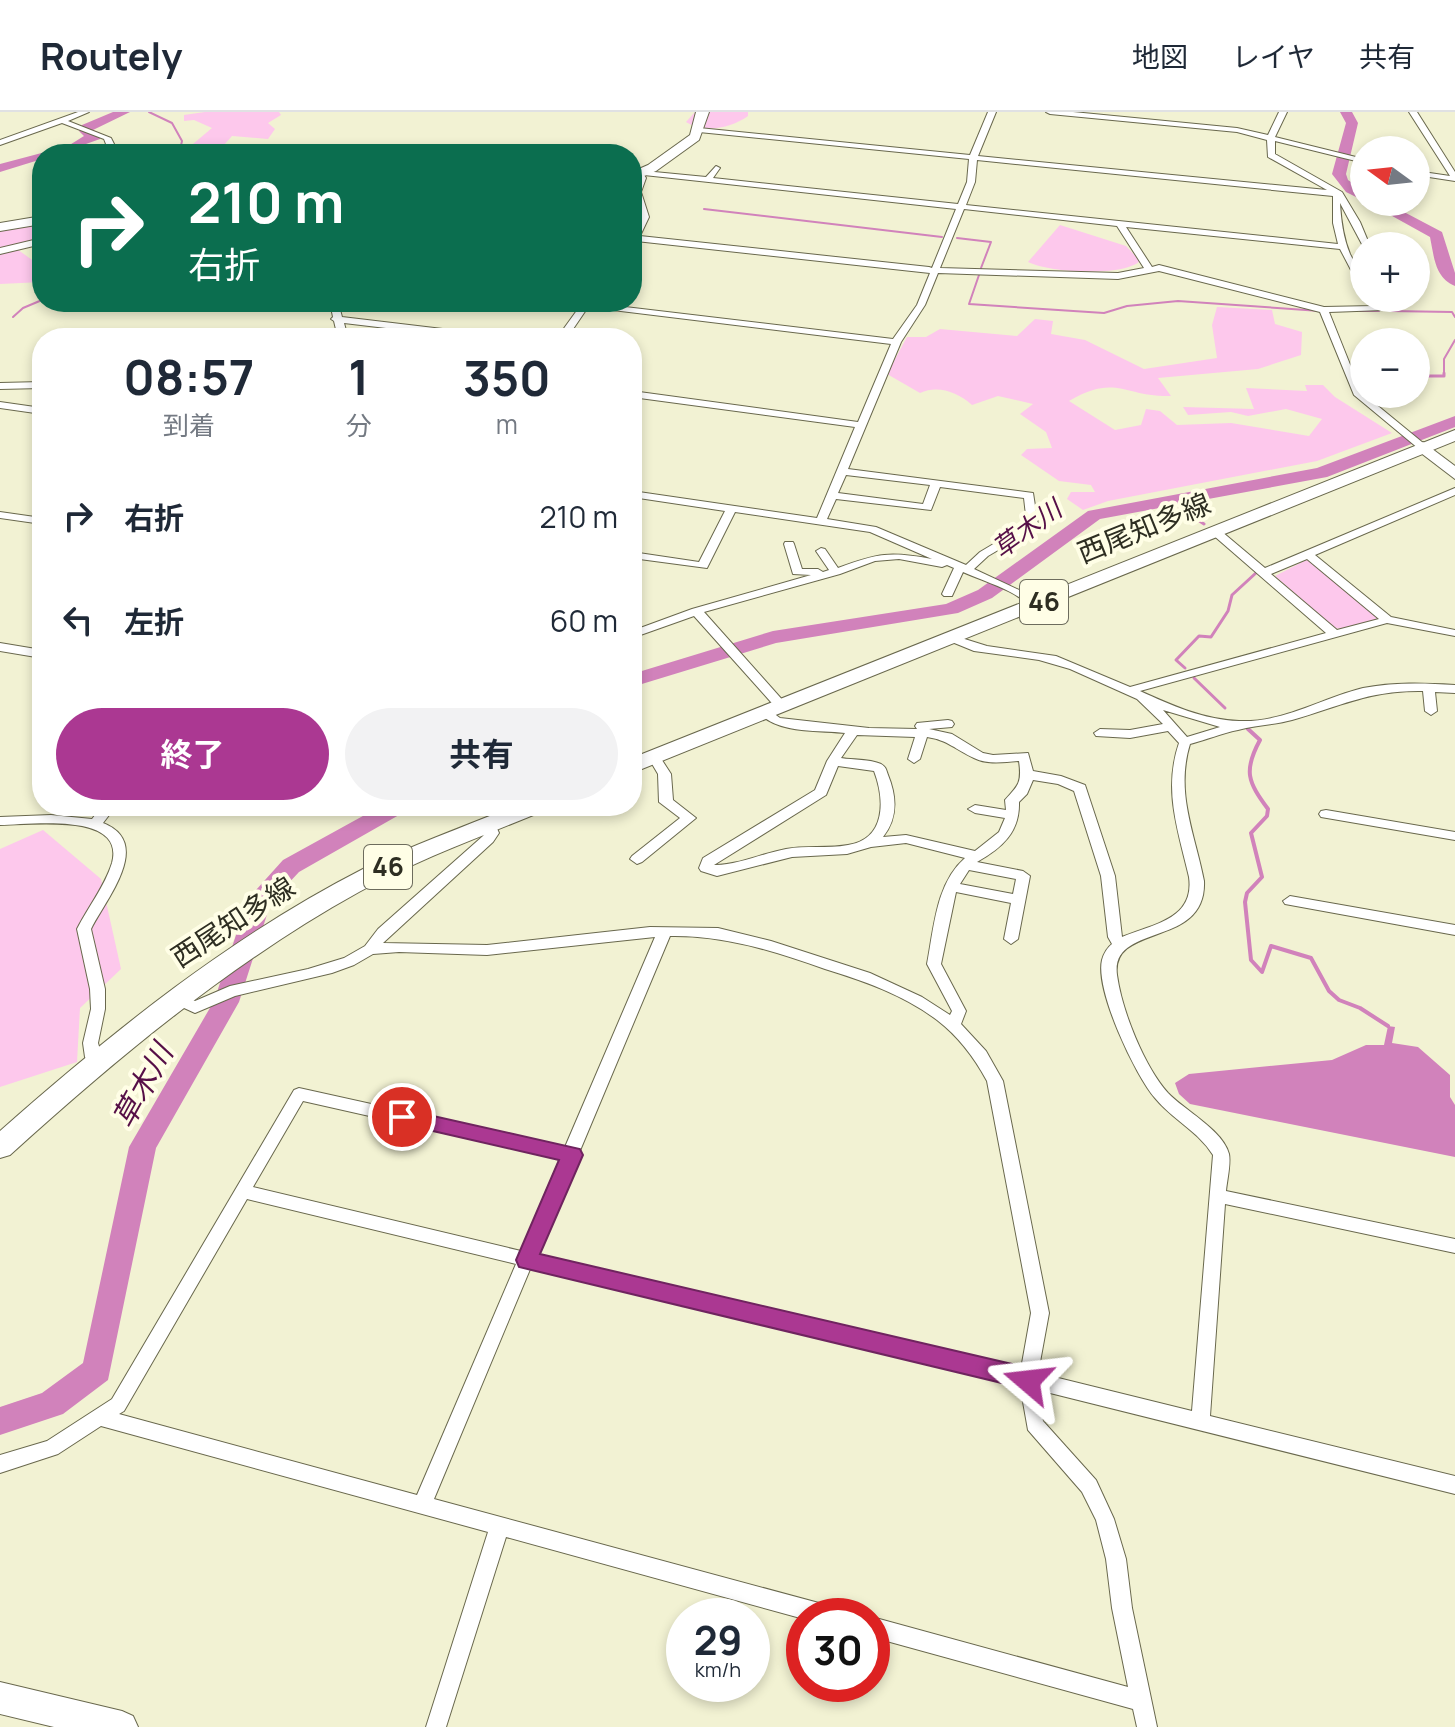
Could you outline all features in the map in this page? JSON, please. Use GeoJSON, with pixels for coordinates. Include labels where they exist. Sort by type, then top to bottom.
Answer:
{"type":"FeatureCollection","features":[{"type":"Feature","properties":{"kind":"main road"},"geometry":{"type":"LineString","coordinates":[[642,172],[699,130],[699,116],[703,112]]}},
{"type":"Feature","properties":{"kind":"main road"},"geometry":{"type":"LineString","coordinates":[[0,227],[32,222]]}},
{"type":"Feature","properties":{"kind":"main road","name":"西尾知多線"},"geometry":{"type":"LineString","coordinates":[[642,762],[1217,533],[1415,441],[1455,435]]}},
{"type":"Feature","properties":{"kind":"main road"},"geometry":{"type":"LineString","coordinates":[[1415,441],[1455,474]]}},
{"type":"Feature","properties":{"kind":"main road","name":"西尾知多線"},"geometry":{"type":"LineString","coordinates":[[0,1147],[176,998],[241,952],[352,885],[398,862],[511,816]]}},
{"type":"Feature","properties":{"kind":"main road"},"geometry":{"type":"LineString","coordinates":[[0,1698],[122,1727]]}},
{"type":"Feature","properties":{"kind":"street"},"geometry":{"type":"LineString","coordinates":[[0,143],[85,112]]}},
{"type":"Feature","properties":{"kind":"street"},"geometry":{"type":"LineString","coordinates":[[821,521],[896,342],[921,305],[971,182],[973,158],[992,112]]}},
{"type":"Feature","properties":{"kind":"street"},"geometry":{"type":"LineString","coordinates":[[1050,112],[1209,127],[1350,157]]}},
{"type":"Feature","properties":{"kind":"street"},"geometry":{"type":"LineString","coordinates":[[1209,127],[1213,112]]}},
{"type":"Feature","properties":{"kind":"street"},"geometry":{"type":"LineString","coordinates":[[1283,112],[1271,138],[1274,160],[1339,194],[1360,232]]}},
{"type":"Feature","properties":{"kind":"street"},"geometry":{"type":"LineString","coordinates":[[1413,112],[1455,178]]}},
{"type":"Feature","properties":{"kind":"street"},"geometry":{"type":"LineString","coordinates":[[63,121],[109,141],[108,144]]}},
{"type":"Feature","properties":{"kind":"street"},"geometry":{"type":"LineString","coordinates":[[699,130],[1339,194]]}},
{"type":"Feature","properties":{"kind":"street"},"geometry":{"type":"LineString","coordinates":[[708,180],[716,168]]}},
{"type":"Feature","properties":{"kind":"street"},"geometry":{"type":"LineString","coordinates":[[642,175],[1343,247]]}},
{"type":"Feature","properties":{"kind":"street"},"geometry":{"type":"LineString","coordinates":[[1430,175],[1455,178]]}},
{"type":"Feature","properties":{"kind":"street"},"geometry":{"type":"LineString","coordinates":[[1339,194],[1336,207],[1343,247],[1350,265]]}},
{"type":"Feature","properties":{"kind":"street"},"geometry":{"type":"LineString","coordinates":[[642,204],[646,213],[642,226]]}},
{"type":"Feature","properties":{"kind":"street"},"geometry":{"type":"LineString","coordinates":[[1120,224],[1148,268]]}},
{"type":"Feature","properties":{"kind":"street"},"geometry":{"type":"LineString","coordinates":[[642,241],[935,270],[1118,276],[1148,268],[1165,269],[1324,310],[1350,309]]}},
{"type":"Feature","properties":{"kind":"street"},"geometry":{"type":"LineString","coordinates":[[0,251],[32,243]]}},
{"type":"Feature","properties":{"kind":"street"},"geometry":{"type":"LineString","coordinates":[[642,310],[896,342]]}},
{"type":"Feature","properties":{"kind":"street"},"geometry":{"type":"LineString","coordinates":[[1324,310],[1357,393],[1415,441]]}},
{"type":"Feature","properties":{"kind":"street"},"geometry":{"type":"LineString","coordinates":[[335,312],[339,328]]}},
{"type":"Feature","properties":{"kind":"street"},"geometry":{"type":"LineString","coordinates":[[336,319],[410,328]]}},
{"type":"Feature","properties":{"kind":"street"},"geometry":{"type":"LineString","coordinates":[[1,387],[32,385]]}},
{"type":"Feature","properties":{"kind":"street"},"geometry":{"type":"LineString","coordinates":[[642,395],[861,425]]}},
{"type":"Feature","properties":{"kind":"street"},"geometry":{"type":"LineString","coordinates":[[0,405],[32,410]]}},
{"type":"Feature","properties":{"kind":"street"},"geometry":{"type":"LineString","coordinates":[[842,471],[1029,495],[1033,525],[962,568],[948,594]]}},
{"type":"Feature","properties":{"kind":"street"},"geometry":{"type":"LineString","coordinates":[[832,495],[927,508],[936,483]]}},
{"type":"Feature","properties":{"kind":"street"},"geometry":{"type":"LineString","coordinates":[[1266,572],[1455,491]]}},
{"type":"Feature","properties":{"kind":"street"},"geometry":{"type":"LineString","coordinates":[[642,496],[872,529],[1011,589],[1030,599],[1036,606]]}},
{"type":"Feature","properties":{"kind":"street"},"geometry":{"type":"LineString","coordinates":[[642,557],[703,566],[731,509]]}},
{"type":"Feature","properties":{"kind":"street"},"geometry":{"type":"LineString","coordinates":[[0,515],[32,520]]}},
{"type":"Feature","properties":{"kind":"street"},"geometry":{"type":"LineString","coordinates":[[1217,533],[1335,634]]}},
{"type":"Feature","properties":{"kind":"street"},"geometry":{"type":"LineString","coordinates":[[789,544],[797,572],[831,573]]}},
{"type":"Feature","properties":{"kind":"street"},"geometry":{"type":"LineString","coordinates":[[821,551],[831,573]]}},
{"type":"Feature","properties":{"kind":"street"},"geometry":{"type":"LineString","coordinates":[[1309,555],[1387,620]]}},
{"type":"Feature","properties":{"kind":"street"},"geometry":{"type":"LineString","coordinates":[[642,631],[696,611],[884,556],[962,568]]}},
{"type":"Feature","properties":{"kind":"street"},"geometry":{"type":"LineString","coordinates":[[696,611],[736,657],[773,710],[777,722],[922,733],[948,737],[979,756],[993,759],[1024,756],[1029,775],[1020,795],[1012,800],[1013,815],[995,846],[961,868],[953,887],[934,964],[959,1011],[953,1024]]}},
{"type":"Feature","properties":{"kind":"street"},"geometry":{"type":"LineString","coordinates":[[1135,692],[1138,687],[1387,620],[1455,633]]}},
{"type":"Feature","properties":{"kind":"street"},"geometry":{"type":"LineString","coordinates":[[951,638],[977,648],[1029,653],[1054,659],[1195,715],[1239,725]]}},
{"type":"Feature","properties":{"kind":"street"},"geometry":{"type":"LineString","coordinates":[[0,647],[32,652]]}},
{"type":"Feature","properties":{"kind":"street"},"geometry":{"type":"LineString","coordinates":[[1185,742],[1363,692],[1397,686],[1455,689]]}},
{"type":"Feature","properties":{"kind":"street"},"geometry":{"type":"LineString","coordinates":[[1429,687],[1431,711]]}},
{"type":"Feature","properties":{"kind":"street"},"geometry":{"type":"LineString","coordinates":[[1135,692],[1137,697],[1165,718],[1185,742]]}},
{"type":"Feature","properties":{"kind":"street"},"geometry":{"type":"LineString","coordinates":[[883,732],[898,727],[948,724]]}},
{"type":"Feature","properties":{"kind":"street"},"geometry":{"type":"LineString","coordinates":[[1100,733],[1130,734],[1171,727]]}},
{"type":"Feature","properties":{"kind":"street"},"geometry":{"type":"LineString","coordinates":[[833,761],[879,768],[888,787],[884,832],[854,848],[803,851],[717,871],[706,868],[708,861],[821,792],[833,761],[854,730]]}},
{"type":"Feature","properties":{"kind":"street"},"geometry":{"type":"LineString","coordinates":[[914,759],[922,733]]}},
{"type":"Feature","properties":{"kind":"street"},"geometry":{"type":"LineString","coordinates":[[1185,742],[1174,793],[1198,885],[1193,904],[1182,919],[1119,944],[1111,952],[1110,988],[1137,1059],[1162,1096],[1201,1126],[1221,1154],[1223,1167],[1200,1423]]}},
{"type":"Feature","properties":{"kind":"street"},"geometry":{"type":"LineString","coordinates":[[637,859],[689,818],[666,802],[669,790],[665,772],[654,757]]}},
{"type":"Feature","properties":{"kind":"street"},"geometry":{"type":"LineString","coordinates":[[1029,775],[1061,780],[1080,788],[1108,876],[1115,937],[1119,944]]}},
{"type":"Feature","properties":{"kind":"street"},"geometry":{"type":"LineString","coordinates":[[975,809],[1013,815]]}},
{"type":"Feature","properties":{"kind":"street"},"geometry":{"type":"LineString","coordinates":[[1326,814],[1455,836]]}},
{"type":"Feature","properties":{"kind":"street"},"geometry":{"type":"LineString","coordinates":[[95,824],[101,816]]}},
{"type":"Feature","properties":{"kind":"street"},"geometry":{"type":"LineString","coordinates":[[0,821],[59,819],[95,824],[112,834],[120,848],[118,864],[84,929],[98,991],[98,1009],[90,1036],[92,1057],[96,1063]]}},
{"type":"Feature","properties":{"kind":"street"},"geometry":{"type":"LineString","coordinates":[[176,998],[195,1008],[223,994],[347,963],[370,949],[399,918],[488,839],[492,833],[489,825]]}},
{"type":"Feature","properties":{"kind":"street"},"geometry":{"type":"LineString","coordinates":[[866,842],[876,844],[906,839],[1023,876],[1011,939]]}},
{"type":"Feature","properties":{"kind":"street"},"geometry":{"type":"LineString","coordinates":[[953,887],[1019,900]]}},
{"type":"Feature","properties":{"kind":"street"},"geometry":{"type":"LineString","coordinates":[[1290,901],[1455,930]]}},
{"type":"Feature","properties":{"kind":"street"},"geometry":{"type":"LineString","coordinates":[[370,949],[476,951],[589,937],[705,932],[773,946],[882,982],[953,1024],[986,1060],[995,1081],[1040,1313],[1028,1381],[1034,1424],[1089,1486],[1105,1519],[1116,1559],[1147,1727]]}},
{"type":"Feature","properties":{"kind":"street"},"geometry":{"type":"LineString","coordinates":[[422,1505],[664,933]]}},
{"type":"Feature","properties":{"kind":"street"},"geometry":{"type":"LineString","coordinates":[[0,1464],[52,1448],[118,1405],[299,1094],[572,1155]]}},
{"type":"Feature","properties":{"kind":"street"},"geometry":{"type":"LineString","coordinates":[[242,1191],[1012,1375],[1455,1485]]}},
{"type":"Feature","properties":{"kind":"street"},"geometry":{"type":"LineString","coordinates":[[1220,1196],[1455,1246]]}},
{"type":"Feature","properties":{"kind":"street"},"geometry":{"type":"LineString","coordinates":[[102,1418],[786,1604]]}},
{"type":"Feature","properties":{"kind":"street"},"geometry":{"type":"LineString","coordinates":[[436,1727],[500,1526]]}},
{"type":"Feature","properties":{"kind":"street"},"geometry":{"type":"LineString","coordinates":[[890,1632],[1141,1701]]}},
{"type":"Feature","properties":{"kind":"shaded area"},"geometry":{"type":"Polygon","coordinates":[[[279,112],[281,115],[268,123],[275,129],[268,139],[232,136],[225,144],[193,144],[212,128],[194,120],[184,121],[184,115],[279,112]]]}},
{"type":"Feature","properties":{"kind":"shaded area"},"geometry":{"type":"Polygon","coordinates":[[[695,112],[748,112],[748,116],[734,124],[709,129],[686,122],[695,112]]]}},
{"type":"Feature","properties":{"kind":"shaded area"},"geometry":{"type":"Polygon","coordinates":[[[32,225],[32,241],[14,247],[32,260],[32,282],[0,284],[0,230],[32,225]]]}},
{"type":"Feature","properties":{"kind":"shaded area"},"geometry":{"type":"Polygon","coordinates":[[[1060,225],[1126,246],[1140,261],[1118,269],[1086,272],[1052,269],[1028,262],[1060,225]]]}},
{"type":"Feature","properties":{"kind":"shaded area"},"geometry":{"type":"Polygon","coordinates":[[[1217,307],[1272,310],[1275,324],[1302,332],[1301,355],[1258,369],[1158,378],[1171,396],[1110,387],[1085,393],[1069,401],[1115,430],[1141,425],[1146,409],[1160,411],[1177,425],[1231,423],[1309,436],[1322,419],[1286,409],[1248,416],[1231,412],[1188,415],[1183,407],[1254,409],[1246,388],[1307,391],[1305,385],[1323,385],[1350,408],[1392,433],[1317,461],[1108,501],[1083,510],[1067,499],[1071,492],[1095,492],[1091,485],[1059,481],[1021,455],[1027,449],[1052,448],[1046,432],[1020,414],[1033,404],[998,396],[972,405],[947,391],[920,393],[887,374],[907,337],[926,337],[940,329],[1017,336],[1035,319],[1053,321],[1051,334],[1085,340],[1144,369],[1217,358],[1212,325],[1217,307]]]}},
{"type":"Feature","properties":{"kind":"shaded area"},"geometry":{"type":"Polygon","coordinates":[[[1310,558],[1381,618],[1342,629],[1334,628],[1275,576],[1310,558]]]}},
{"type":"Feature","properties":{"kind":"shaded area"},"geometry":{"type":"Polygon","coordinates":[[[43,830],[101,879],[121,969],[80,1008],[77,1062],[0,1087],[0,849],[43,830]]]}},
{"type":"Feature","properties":{"kind":"shaded area"},"geometry":{"type":"Polygon","coordinates":[[[1388,1026],[1395,1027],[1392,1043],[1418,1047],[1450,1075],[1450,1097],[1455,1105],[1455,1157],[1190,1104],[1179,1094],[1175,1083],[1189,1074],[1332,1060],[1366,1045],[1384,1045],[1388,1026]]]}},
{"type":"Feature","properties":{"kind":"waterway"},"geometry":{"type":"LineString","coordinates":[[78,144],[95,136],[85,131],[87,128],[124,112]]}},
{"type":"Feature","properties":{"kind":"waterway"},"geometry":{"type":"LineString","coordinates":[[149,112],[172,123],[181,144]]}},
{"type":"Feature","properties":{"kind":"waterway","name":"草木川"},"geometry":{"type":"LineString","coordinates":[[1346,112],[1352,123],[1339,174],[1350,189]]}},
{"type":"Feature","properties":{"kind":"waterway"},"geometry":{"type":"LineString","coordinates":[[0,168],[32,158]]}},
{"type":"Feature","properties":{"kind":"waterway"},"geometry":{"type":"LineString","coordinates":[[704,209],[942,237]]}},
{"type":"Feature","properties":{"kind":"waterway","name":"草木川"},"geometry":{"type":"LineString","coordinates":[[1401,216],[1437,235],[1444,270],[1455,282]]}},
{"type":"Feature","properties":{"kind":"waterway"},"geometry":{"type":"LineString","coordinates":[[957,238],[991,242],[981,268]]}},
{"type":"Feature","properties":{"kind":"waterway"},"geometry":{"type":"LineString","coordinates":[[979,275],[969,304],[1104,313],[1127,306],[1178,301],[1320,311]]}},
{"type":"Feature","properties":{"kind":"waterway"},"geometry":{"type":"LineString","coordinates":[[13,317],[32,304]]}},
{"type":"Feature","properties":{"kind":"waterway"},"geometry":{"type":"LineString","coordinates":[[1430,312],[1452,312],[1455,317]]}},
{"type":"Feature","properties":{"kind":"waterway"},"geometry":{"type":"LineString","coordinates":[[1430,376],[1444,376],[1444,359],[1455,340]]}},
{"type":"Feature","properties":{"kind":"waterway","name":"草木川"},"geometry":{"type":"LineString","coordinates":[[642,678],[773,637],[951,609],[985,594],[1094,515],[1321,473],[1455,421]]}},
{"type":"Feature","properties":{"kind":"waterway"},"geometry":{"type":"LineString","coordinates":[[1180,508],[1204,524]]}},
{"type":"Feature","properties":{"kind":"waterway"},"geometry":{"type":"LineString","coordinates":[[1185,668],[1176,660],[1199,636],[1211,637],[1228,611],[1232,595],[1257,572]]}},
{"type":"Feature","properties":{"kind":"waterway"},"geometry":{"type":"LineString","coordinates":[[1194,678],[1225,708]]}},
{"type":"Feature","properties":{"kind":"waterway"},"geometry":{"type":"LineString","coordinates":[[1248,729],[1260,740],[1251,760],[1250,776],[1268,809],[1267,816],[1251,833],[1262,877],[1247,893],[1245,902],[1251,960],[1262,972],[1271,946],[1311,958],[1329,991],[1339,1000],[1360,1008],[1388,1026]]}},
{"type":"Feature","properties":{"kind":"waterway","name":"草木川"},"geometry":{"type":"LineString","coordinates":[[0,1421],[52,1404],[97,1370],[143,1147],[226,1002],[260,899],[291,866],[380,816]]}},
{"type":"Feature","properties":{"kind":"route"},"geometry":{"type":"LineString","coordinates":[[402,1117],[572,1155],[527,1260],[1028,1381]]}}]}
